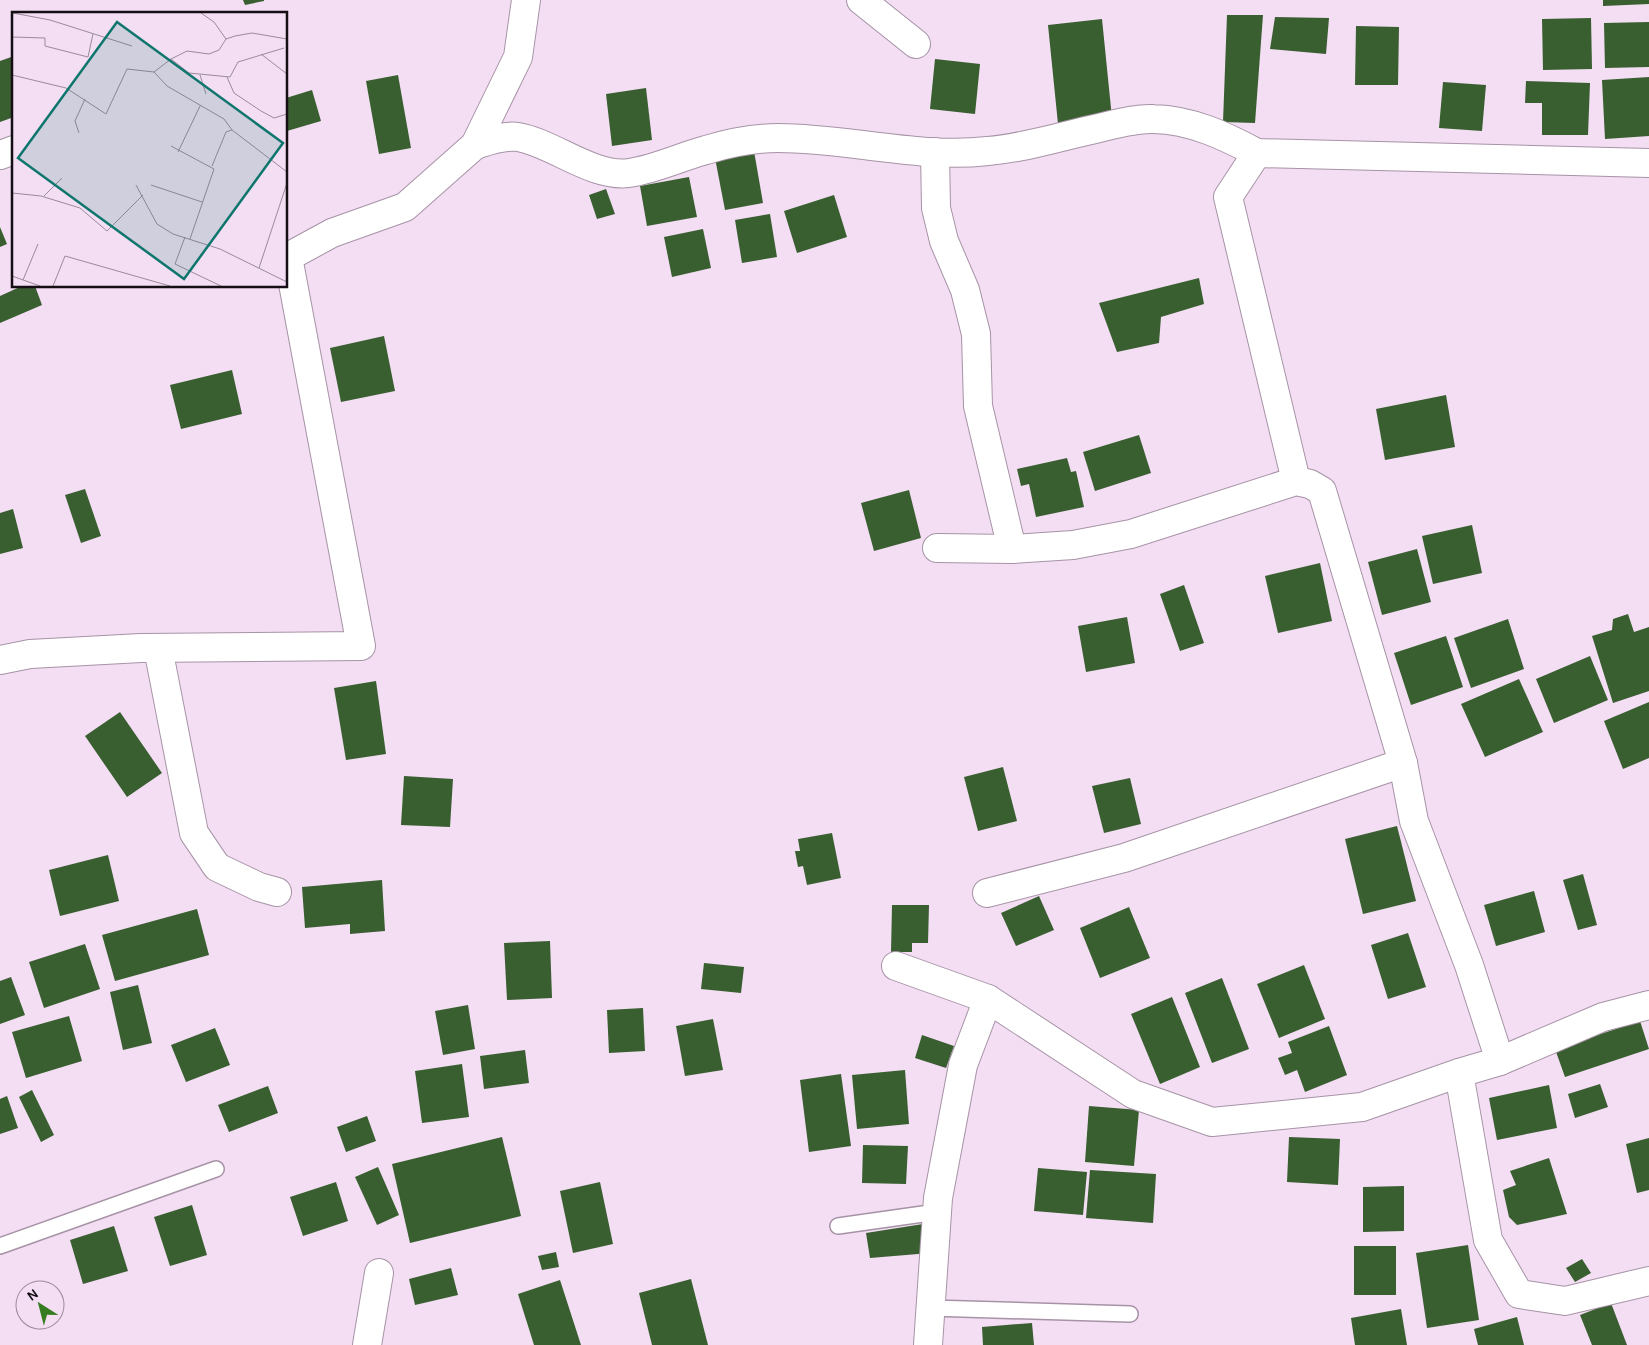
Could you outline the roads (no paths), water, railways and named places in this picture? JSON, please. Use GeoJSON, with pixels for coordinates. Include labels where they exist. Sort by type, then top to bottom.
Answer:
{"type":"FeatureCollection","features":[{"type":"Feature","properties":{"kind":"street"},"geometry":{"type":"LineString","coordinates":[[0,660],[30,654],[158,648],[361,646],[288,257],[332,233],[405,207],[475,145],[518,58],[526,0]]}},
{"type":"Feature","properties":{"kind":"street"},"geometry":{"type":"LineString","coordinates":[[861,0],[916,44]]}},
{"type":"Feature","properties":{"kind":"street"},"geometry":{"type":"LineString","coordinates":[[475,145],[495,139],[518,137],[602,170],[626,174],[650,170],[714,148],[740,142],[778,138],[935,152],[987,152],[1018,147],[1116,124],[1153,119],[1189,124],[1223,135],[1257,152],[1649,163]]}},
{"type":"Feature","properties":{"kind":"street"},"geometry":{"type":"LineString","coordinates":[[0,155],[12,151]]}},
{"type":"Feature","properties":{"kind":"street"},"geometry":{"type":"LineString","coordinates":[[935,152],[936,208],[944,241],[965,290],[976,334],[978,406],[1012,548]]}},
{"type":"Feature","properties":{"kind":"street"},"geometry":{"type":"LineString","coordinates":[[1257,152],[1228,197],[1296,481]]}},
{"type":"Feature","properties":{"kind":"street"},"geometry":{"type":"LineString","coordinates":[[937,548],[1012,548],[1072,545],[1131,534],[1296,481],[1310,484],[1322,491],[1403,763],[1414,821],[1469,965],[1500,1062]]}},
{"type":"Feature","properties":{"kind":"street"},"geometry":{"type":"LineString","coordinates":[[158,648],[194,834],[217,867],[259,887],[277,892]]}},
{"type":"Feature","properties":{"kind":"street"},"geometry":{"type":"LineString","coordinates":[[987,893],[1124,858],[1403,763]]}},
{"type":"Feature","properties":{"kind":"street"},"geometry":{"type":"LineString","coordinates":[[896,966],[988,999],[1133,1094],[1212,1122],[1362,1107],[1459,1073],[1500,1062],[1602,1017],[1649,1004]]}},
{"type":"Feature","properties":{"kind":"street"},"geometry":{"type":"LineString","coordinates":[[928,1345],[937,1212],[963,1065],[988,999]]}},
{"type":"Feature","properties":{"kind":"street"},"geometry":{"type":"LineString","coordinates":[[1459,1073],[1488,1240],[1519,1294],[1564,1300],[1649,1281]]}},
{"type":"Feature","properties":{"kind":"street"},"geometry":{"type":"LineString","coordinates":[[368,1345],[379,1273]]}},
{"type":"Feature","properties":{"kind":"lane"},"geometry":{"type":"LineString","coordinates":[[0,1246],[216,1169]]}},
{"type":"Feature","properties":{"kind":"lane"},"geometry":{"type":"LineString","coordinates":[[838,1226],[937,1212]]}},
{"type":"Feature","properties":{"kind":"lane"},"geometry":{"type":"LineString","coordinates":[[931,1308],[1130,1314]]}}]}
